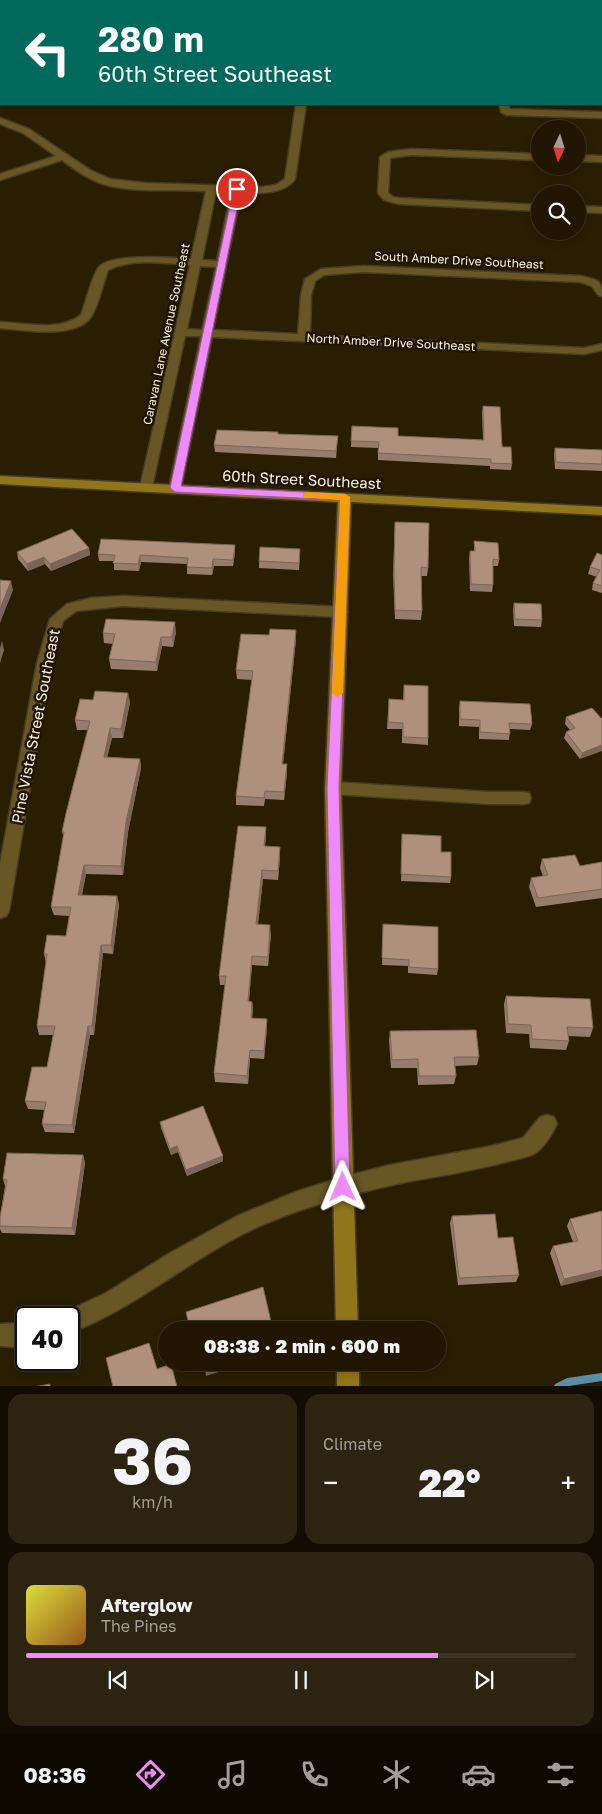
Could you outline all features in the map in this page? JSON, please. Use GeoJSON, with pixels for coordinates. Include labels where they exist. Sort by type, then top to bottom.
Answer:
{"type":"FeatureCollection","features":[{"type":"Feature","properties":{"kind":"street"},"geometry":{"type":"LineString","coordinates":[[0,121],[12,123],[62,157],[99,179],[114,182],[212,188],[266,189],[282,186],[290,178],[301,105]]}},
{"type":"Feature","properties":{"kind":"street"},"geometry":{"type":"LineString","coordinates":[[505,108],[602,116]]}},
{"type":"Feature","properties":{"kind":"street"},"geometry":{"type":"LineString","coordinates":[[531,157],[411,152],[391,154],[385,157],[383,193],[385,197],[399,201],[531,208]]}},
{"type":"Feature","properties":{"kind":"street"},"geometry":{"type":"LineString","coordinates":[[0,177],[62,157]]}},
{"type":"Feature","properties":{"kind":"street"},"geometry":{"type":"LineString","coordinates":[[586,158],[602,159]]}},
{"type":"Feature","properties":{"kind":"street","name":"Caravan Lane Avenue Southeast"},"geometry":{"type":"LineString","coordinates":[[146,487],[212,188]]}},
{"type":"Feature","properties":{"kind":"street"},"geometry":{"type":"LineString","coordinates":[[175,488],[237,189]]}},
{"type":"Feature","properties":{"kind":"street"},"geometry":{"type":"LineString","coordinates":[[586,209],[602,210]]}},
{"type":"Feature","properties":{"kind":"street"},"geometry":{"type":"LineString","coordinates":[[0,325],[52,328],[75,325],[86,316],[102,268],[113,262],[222,264]]}},
{"type":"Feature","properties":{"kind":"street","name":"South Amber Drive Southeast"},"geometry":{"type":"LineString","coordinates":[[304,338],[306,295],[310,279],[321,272],[372,270],[581,279],[599,289]]}},
{"type":"Feature","properties":{"kind":"street","name":"North Amber Drive Southeast"},"geometry":{"type":"LineString","coordinates":[[180,332],[584,351],[602,348]]}},
{"type":"Feature","properties":{"kind":"street","name":"60th Street Southeast"},"geometry":{"type":"LineString","coordinates":[[0,480],[602,511]]}},
{"type":"Feature","properties":{"kind":"street"},"geometry":{"type":"LineString","coordinates":[[345,497],[333,788],[347,1321]]}},
{"type":"Feature","properties":{"kind":"street","name":"Pine Vista Street Southeast"},"geometry":{"type":"LineString","coordinates":[[0,911],[44,664],[57,619],[72,606],[123,601],[341,612]]}},
{"type":"Feature","properties":{"kind":"street"},"geometry":{"type":"LineString","coordinates":[[333,788],[490,798],[523,798]]}},
{"type":"Feature","properties":{"kind":"street"},"geometry":{"type":"LineString","coordinates":[[80,1316],[113,1300],[177,1260],[237,1226],[298,1201],[390,1174],[492,1156],[529,1146],[546,1124]]}},
{"type":"Feature","properties":{"kind":"street"},"geometry":{"type":"LineString","coordinates":[[0,1334],[15,1336]]}},
{"type":"Feature","properties":{"kind":"street"},"geometry":{"type":"LineString","coordinates":[[348,1371],[348,1386]]}},
{"type":"Feature","properties":{"kind":"building"},"geometry":{"type":"Polygon","coordinates":[[[483,406],[500,407],[502,447],[511,447],[512,464],[491,463],[491,459],[378,453],[379,442],[351,441],[352,426],[398,428],[398,436],[484,440],[483,406]]]}},
{"type":"Feature","properties":{"kind":"building"},"geometry":{"type":"Polygon","coordinates":[[[217,430],[338,436],[336,451],[214,445],[217,430]]]}},
{"type":"Feature","properties":{"kind":"building"},"geometry":{"type":"Polygon","coordinates":[[[555,448],[602,450],[602,464],[556,462],[555,448]]]}},
{"type":"Feature","properties":{"kind":"building"},"geometry":{"type":"Polygon","coordinates":[[[395,522],[429,523],[428,568],[421,567],[422,611],[395,610],[395,522]]]}},
{"type":"Feature","properties":{"kind":"building"},"geometry":{"type":"Polygon","coordinates":[[[72,529],[89,548],[50,564],[44,557],[27,564],[17,552],[72,529]]]}},
{"type":"Feature","properties":{"kind":"building"},"geometry":{"type":"Polygon","coordinates":[[[101,539],[235,545],[233,560],[213,559],[212,568],[187,567],[188,558],[140,555],[138,564],[113,563],[115,555],[98,554],[101,539]]]}},
{"type":"Feature","properties":{"kind":"building"},"geometry":{"type":"Polygon","coordinates":[[[474,541],[498,543],[499,560],[493,559],[493,585],[471,584],[470,551],[475,551],[474,541]]]}},
{"type":"Feature","properties":{"kind":"building"},"geometry":{"type":"Polygon","coordinates":[[[260,547],[300,549],[299,563],[259,561],[260,547]]]}},
{"type":"Feature","properties":{"kind":"building"},"geometry":{"type":"Polygon","coordinates":[[[597,553],[602,555],[602,586],[593,583],[600,570],[590,567],[597,553]]]}},
{"type":"Feature","properties":{"kind":"building"},"geometry":{"type":"Polygon","coordinates":[[[0,580],[11,581],[0,609],[0,580]]]}},
{"type":"Feature","properties":{"kind":"building"},"geometry":{"type":"Polygon","coordinates":[[[514,603],[541,604],[542,620],[515,619],[514,603]]]}},
{"type":"Feature","properties":{"kind":"building"},"geometry":{"type":"Polygon","coordinates":[[[106,619],[175,622],[172,637],[161,637],[156,662],[109,659],[115,634],[103,633],[106,619]]]}},
{"type":"Feature","properties":{"kind":"building"},"geometry":{"type":"Polygon","coordinates":[[[270,629],[296,630],[282,764],[287,764],[284,792],[265,791],[264,798],[236,796],[253,671],[236,670],[241,634],[269,635],[270,629]]]}},
{"type":"Feature","properties":{"kind":"building"},"geometry":{"type":"Polygon","coordinates":[[[404,685],[428,686],[428,738],[403,737],[403,723],[388,722],[389,699],[404,700],[404,685]]]}},
{"type":"Feature","properties":{"kind":"building"},"geometry":{"type":"Polygon","coordinates":[[[95,691],[128,693],[121,729],[110,728],[104,757],[140,759],[126,822],[121,866],[84,865],[78,895],[117,896],[111,945],[101,945],[92,1026],[88,1026],[72,1125],[42,1124],[46,1102],[25,1101],[32,1067],[47,1067],[55,1026],[37,1026],[47,954],[44,954],[47,935],[66,936],[71,907],[51,907],[64,832],[62,832],[90,721],[75,720],[80,699],[93,700],[95,691]]]}},
{"type":"Feature","properties":{"kind":"building"},"geometry":{"type":"Polygon","coordinates":[[[460,701],[530,704],[532,724],[509,723],[510,734],[480,732],[480,720],[460,719],[460,701]]]}},
{"type":"Feature","properties":{"kind":"building"},"geometry":{"type":"Polygon","coordinates":[[[592,708],[602,719],[602,745],[582,753],[566,732],[575,728],[566,717],[592,708]]]}},
{"type":"Feature","properties":{"kind":"building"},"geometry":{"type":"Polygon","coordinates":[[[238,826],[266,827],[264,846],[280,847],[278,871],[262,870],[256,924],[270,925],[268,957],[252,956],[248,1001],[252,1002],[251,1018],[267,1019],[264,1051],[250,1050],[247,1076],[214,1073],[226,976],[219,976],[238,826]]]}},
{"type":"Feature","properties":{"kind":"building"},"geometry":{"type":"Polygon","coordinates":[[[402,834],[441,836],[441,852],[451,852],[451,877],[401,874],[402,834]]]}},
{"type":"Feature","properties":{"kind":"building"},"geometry":{"type":"Polygon","coordinates":[[[575,855],[580,866],[602,862],[602,889],[538,898],[531,878],[548,875],[542,859],[575,855]]]}},
{"type":"Feature","properties":{"kind":"building"},"geometry":{"type":"Polygon","coordinates":[[[383,924],[438,927],[438,969],[409,967],[409,960],[382,958],[383,924]]]}},
{"type":"Feature","properties":{"kind":"building"},"geometry":{"type":"Polygon","coordinates":[[[506,996],[590,999],[593,1028],[567,1027],[569,1041],[532,1039],[531,1025],[508,1024],[506,996]]]}},
{"type":"Feature","properties":{"kind":"building"},"geometry":{"type":"Polygon","coordinates":[[[476,1030],[479,1057],[454,1057],[456,1076],[419,1076],[418,1059],[392,1060],[390,1031],[476,1030]]]}},
{"type":"Feature","properties":{"kind":"building"},"geometry":{"type":"Polygon","coordinates":[[[203,1106],[223,1156],[186,1170],[177,1146],[170,1149],[160,1122],[203,1106]]]}},
{"type":"Feature","properties":{"kind":"building"},"geometry":{"type":"Polygon","coordinates":[[[7,1153],[83,1155],[72,1228],[0,1226],[7,1180],[3,1179],[7,1153]]]}},
{"type":"Feature","properties":{"kind":"building"},"geometry":{"type":"Polygon","coordinates":[[[602,1211],[602,1270],[564,1279],[553,1246],[578,1241],[570,1219],[602,1211]]]}},
{"type":"Feature","properties":{"kind":"building"},"geometry":{"type":"Polygon","coordinates":[[[495,1214],[498,1238],[513,1237],[519,1275],[459,1278],[452,1216],[495,1214]]]}},
{"type":"Feature","properties":{"kind":"building"},"geometry":{"type":"Polygon","coordinates":[[[263,1287],[271,1321],[188,1321],[186,1312],[263,1287]]]}},
{"type":"Feature","properties":{"kind":"building"},"geometry":{"type":"Polygon","coordinates":[[[149,1343],[158,1371],[173,1371],[177,1386],[113,1386],[106,1358],[149,1343]]]}},
{"type":"Feature","properties":{"kind":"waterway"},"geometry":{"type":"LineString","coordinates":[[560,1386],[568,1382],[602,1377]]}},
{"type":"Feature","properties":{"kind":"slow traffic"},"geometry":{"type":"LineString","coordinates":[[307,495],[345,497],[337,693]]}},
{"type":"Feature","properties":{"kind":"route"},"geometry":{"type":"LineString","coordinates":[[237,189],[175,488],[345,497],[333,788],[343,1187]]}}]}
